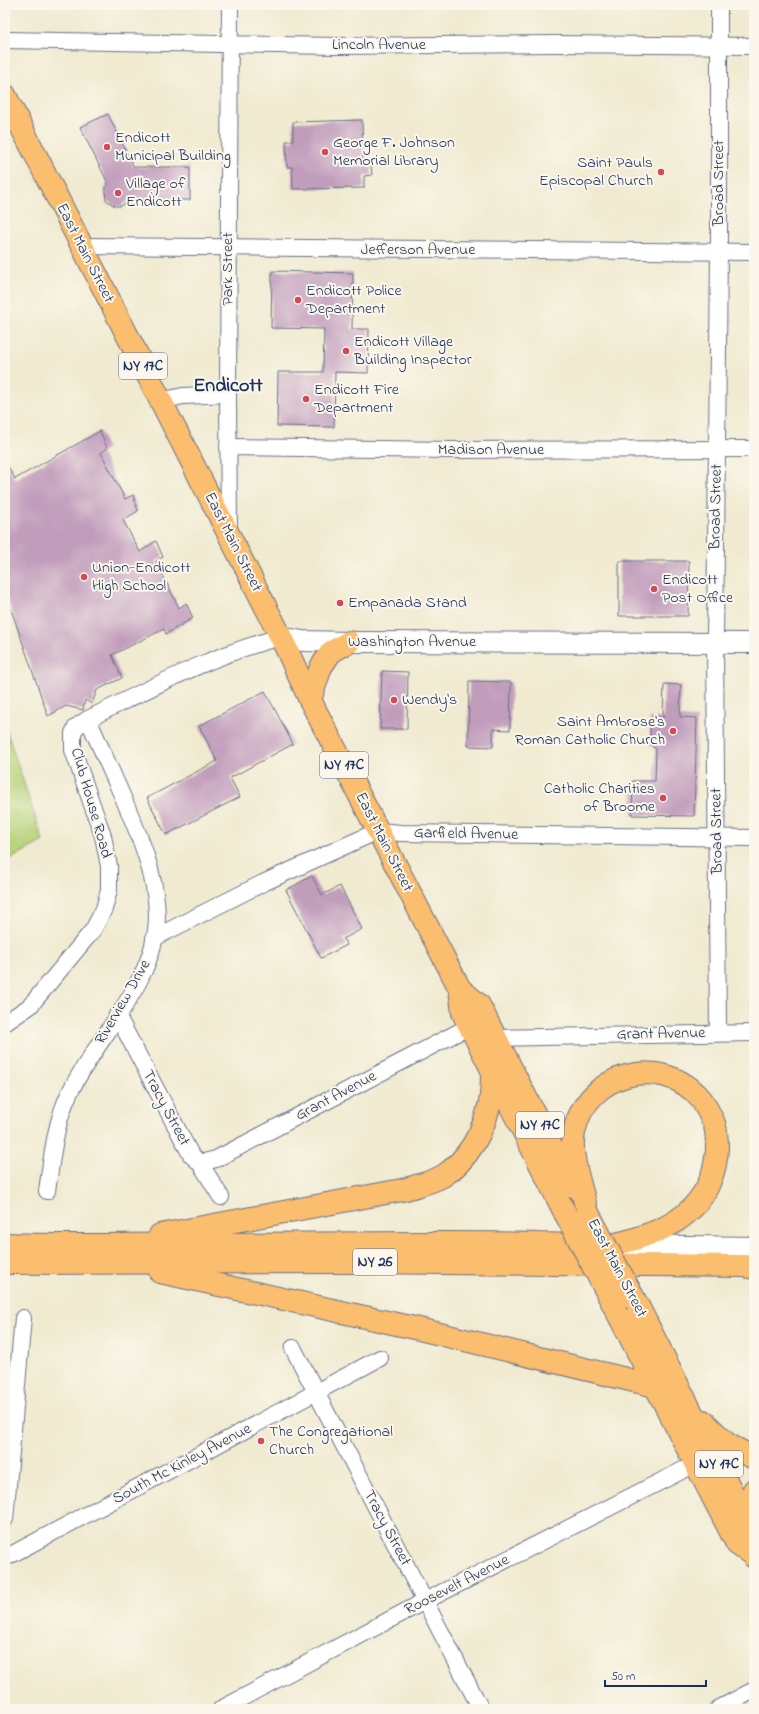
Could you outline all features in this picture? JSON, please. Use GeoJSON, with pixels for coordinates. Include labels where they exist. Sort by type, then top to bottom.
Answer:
{"type":"FeatureCollection","features":[{"type":"Feature","properties":{"kind":"main road","name":"East Main Street"},"geometry":{"type":"LineString","coordinates":[[5,95],[229,534],[310,700],[460,989],[463,1013],[492,1071],[737,1544],[754,1556]]}},
{"type":"Feature","properties":{"kind":"main road"},"geometry":{"type":"LineString","coordinates":[[310,700],[321,667],[331,652],[349,642]]}},
{"type":"Feature","properties":{"kind":"main road","name":"East Main Street"},"geometry":{"type":"LineString","coordinates":[[460,989],[479,1005],[536,1117],[637,1304],[692,1410],[752,1532],[754,1556]]}},
{"type":"Feature","properties":{"kind":"main road"},"geometry":{"type":"LineString","coordinates":[[118,1245],[169,1233],[402,1190],[423,1184],[442,1176],[461,1162],[476,1140],[490,1102],[492,1071]]}},
{"type":"Feature","properties":{"kind":"main road"},"geometry":{"type":"LineString","coordinates":[[5,1244],[118,1245],[498,1243],[609,1245],[649,1234],[677,1222],[699,1201],[708,1188],[716,1160],[716,1127],[701,1100],[688,1088],[678,1081],[664,1076],[632,1074],[620,1077],[607,1083],[594,1093],[584,1105],[577,1119],[573,1134],[572,1148],[587,1211]]}},
{"type":"Feature","properties":{"kind":"main road","name":"NY 26"},"geometry":{"type":"LineString","coordinates":[[5,1263],[752,1262]]}},
{"type":"Feature","properties":{"kind":"main road"},"geometry":{"type":"LineString","coordinates":[[92,1263],[161,1272],[420,1329],[655,1386]]}},
{"type":"Feature","properties":{"kind":"main road"},"geometry":{"type":"LineString","coordinates":[[692,1410],[727,1444],[754,1458]]}},
{"type":"Feature","properties":{"kind":"main road"},"geometry":{"type":"LineString","coordinates":[[746,1518],[750,1496],[754,1490]]}},
{"type":"Feature","properties":{"kind":"street","name":"Park Street"},"geometry":{"type":"LineString","coordinates":[[229,534],[228,248],[230,5]]}},
{"type":"Feature","properties":{"kind":"street","name":"Broad Street"},"geometry":{"type":"LineString","coordinates":[[718,1033],[715,643],[719,252],[719,5]]}},
{"type":"Feature","properties":{"kind":"street","name":"Lincoln Avenue"},"geometry":{"type":"LineString","coordinates":[[5,40],[230,45],[754,46]]}},
{"type":"Feature","properties":{"kind":"street","name":"Jefferson Avenue"},"geometry":{"type":"LineString","coordinates":[[82,246],[754,252]]}},
{"type":"Feature","properties":{"kind":"street"},"geometry":{"type":"LineString","coordinates":[[160,401],[183,396],[228,394]]}},
{"type":"Feature","properties":{"kind":"street","name":"Madison Avenue"},"geometry":{"type":"LineString","coordinates":[[228,446],[450,450],[754,449]]}},
{"type":"Feature","properties":{"kind":"street","name":"Washington Avenue"},"geometry":{"type":"LineString","coordinates":[[88,719],[185,671],[250,645],[281,638],[349,642],[754,643]]}},
{"type":"Feature","properties":{"kind":"street","name":"Riverview Drive"},"geometry":{"type":"LineString","coordinates":[[46,1191],[60,1114],[70,1091],[136,986],[150,956],[157,915],[153,882],[139,834],[88,719]]}},
{"type":"Feature","properties":{"kind":"street","name":"Club House Road"},"geometry":{"type":"LineString","coordinates":[[5,1023],[30,1006],[93,930],[104,909],[110,890],[109,866],[103,836],[73,750],[72,733],[76,727],[88,719]]}},
{"type":"Feature","properties":{"kind":"street","name":"Garfield Avenue"},"geometry":{"type":"LineString","coordinates":[[154,938],[263,883],[378,831],[401,833],[754,838]]}},
{"type":"Feature","properties":{"kind":"street","name":"Tracy Street"},"geometry":{"type":"LineString","coordinates":[[117,1015],[191,1155],[200,1163],[221,1197]]}},
{"type":"Feature","properties":{"kind":"street","name":"Grant Avenue"},"geometry":{"type":"LineString","coordinates":[[200,1163],[216,1158],[470,1026]]}},
{"type":"Feature","properties":{"kind":"street","name":"Grant Avenue"},"geometry":{"type":"LineString","coordinates":[[496,1038],[754,1033]]}},
{"type":"Feature","properties":{"kind":"street"},"geometry":{"type":"LineString","coordinates":[[609,1245],[752,1262]]}},
{"type":"Feature","properties":{"kind":"street"},"geometry":{"type":"LineString","coordinates":[[5,1519],[23,1318]]}},
{"type":"Feature","properties":{"kind":"street","name":"Tracy Street"},"geometry":{"type":"LineString","coordinates":[[293,1348],[481,1709]]}},
{"type":"Feature","properties":{"kind":"street","name":"South Mc Kinley Avenue"},"geometry":{"type":"LineString","coordinates":[[5,1558],[380,1358]]}},
{"type":"Feature","properties":{"kind":"street","name":"Roosevelt Avenue"},"geometry":{"type":"LineString","coordinates":[[221,1709],[425,1602],[695,1464]]}},
{"type":"Feature","properties":{"kind":"street"},"geometry":{"type":"LineString","coordinates":[[718,1709],[754,1690]]}},
{"type":"Feature","properties":{"kind":"green space"},"geometry":{"type":"Polygon","coordinates":[[[5,726],[43,841],[5,862],[5,726]]]}},
{"type":"Feature","properties":{"kind":"building","name":"Endicott Municipal Building"},"geometry":{"type":"Polygon","coordinates":[[[108,114],[134,167],[190,167],[190,200],[129,200],[121,206],[115,206],[106,200],[105,189],[108,183],[80,127],[108,114]]]}},
{"type":"Feature","properties":{"kind":"building","name":"George F. Johnson Memorial Library"},"geometry":{"type":"Polygon","coordinates":[[[362,120],[363,163],[371,163],[372,175],[364,176],[364,188],[293,189],[292,167],[287,167],[286,141],[293,141],[293,122],[362,120]]]}},
{"type":"Feature","properties":{"kind":"building"},"geometry":{"type":"Polygon","coordinates":[[[272,271],[353,273],[352,329],[369,329],[368,373],[335,372],[334,427],[277,426],[278,372],[323,372],[324,329],[271,328],[272,271]]]}},
{"type":"Feature","properties":{"kind":"building","name":"Union-Endicott High School"},"geometry":{"type":"Polygon","coordinates":[[[100,431],[107,448],[101,453],[125,499],[133,495],[138,511],[123,520],[140,552],[156,541],[163,557],[156,561],[179,608],[186,603],[193,618],[166,634],[164,629],[112,655],[122,678],[97,690],[92,704],[85,700],[83,710],[66,706],[48,716],[5,592],[5,461],[15,479],[100,431]]]}},
{"type":"Feature","properties":{"kind":"building","name":"Endicott Post Office"},"geometry":{"type":"Polygon","coordinates":[[[619,561],[689,561],[688,616],[619,616],[619,561]]]}},
{"type":"Feature","properties":{"kind":"building","name":"Wendy's"},"geometry":{"type":"Polygon","coordinates":[[[382,671],[408,672],[407,729],[380,729],[382,671]]]}},
{"type":"Feature","properties":{"kind":"building"},"geometry":{"type":"Polygon","coordinates":[[[469,681],[511,682],[510,730],[493,729],[493,747],[468,746],[469,681]]]}},
{"type":"Feature","properties":{"kind":"building"},"geometry":{"type":"Polygon","coordinates":[[[664,684],[681,685],[680,717],[697,718],[694,816],[632,815],[633,781],[655,781],[656,749],[650,744],[650,718],[663,718],[664,684]]]}},
{"type":"Feature","properties":{"kind":"building"},"geometry":{"type":"Polygon","coordinates":[[[265,691],[293,744],[230,778],[240,797],[166,835],[147,798],[217,761],[199,726],[265,691]]]}},
{"type":"Feature","properties":{"kind":"building"},"geometry":{"type":"Polygon","coordinates":[[[312,876],[322,895],[340,886],[362,929],[343,939],[347,945],[321,958],[286,890],[312,876]]]}},
{"type":"Feature","properties":{"kind":"place","name":"Endicott Municipal Building"},"geometry":{"type":"Point","coordinates":[107,147]}},
{"type":"Feature","properties":{"kind":"place","name":"George F. Johnson Memorial Library"},"geometry":{"type":"Point","coordinates":[325,152]}},
{"type":"Feature","properties":{"kind":"place","name":"Saint Pauls Episcopal Church"},"geometry":{"type":"Point","coordinates":[661,172]}},
{"type":"Feature","properties":{"kind":"place","name":"Village of Endicott"},"geometry":{"type":"Point","coordinates":[118,193]}},
{"type":"Feature","properties":{"kind":"place","name":"Endicott Police Department"},"geometry":{"type":"Point","coordinates":[298,300]}},
{"type":"Feature","properties":{"kind":"place","name":"Endicott Village Building Inspector"},"geometry":{"type":"Point","coordinates":[346,351]}},
{"type":"Feature","properties":{"kind":"place","name":"Endicott Fire Department"},"geometry":{"type":"Point","coordinates":[306,399]}},
{"type":"Feature","properties":{"kind":"place","name":"Union-Endicott High School"},"geometry":{"type":"Point","coordinates":[84,577]}},
{"type":"Feature","properties":{"kind":"place","name":"Endicott Post Office"},"geometry":{"type":"Point","coordinates":[654,589]}},
{"type":"Feature","properties":{"kind":"place","name":"Empanada Stand"},"geometry":{"type":"Point","coordinates":[340,603]}},
{"type":"Feature","properties":{"kind":"place","name":"Wendy's"},"geometry":{"type":"Point","coordinates":[394,700]}},
{"type":"Feature","properties":{"kind":"place","name":"Saint Ambrose's Roman Catholic Church"},"geometry":{"type":"Point","coordinates":[673,731]}},
{"type":"Feature","properties":{"kind":"place","name":"Catholic Charities of Broome"},"geometry":{"type":"Point","coordinates":[663,798]}},
{"type":"Feature","properties":{"kind":"place","name":"The Congregational Church"},"geometry":{"type":"Point","coordinates":[261,1441]}},
{"type":"Feature","properties":{"kind":"district","name":"Endicott"},"geometry":{"type":"Point","coordinates":[228,386]}}]}
